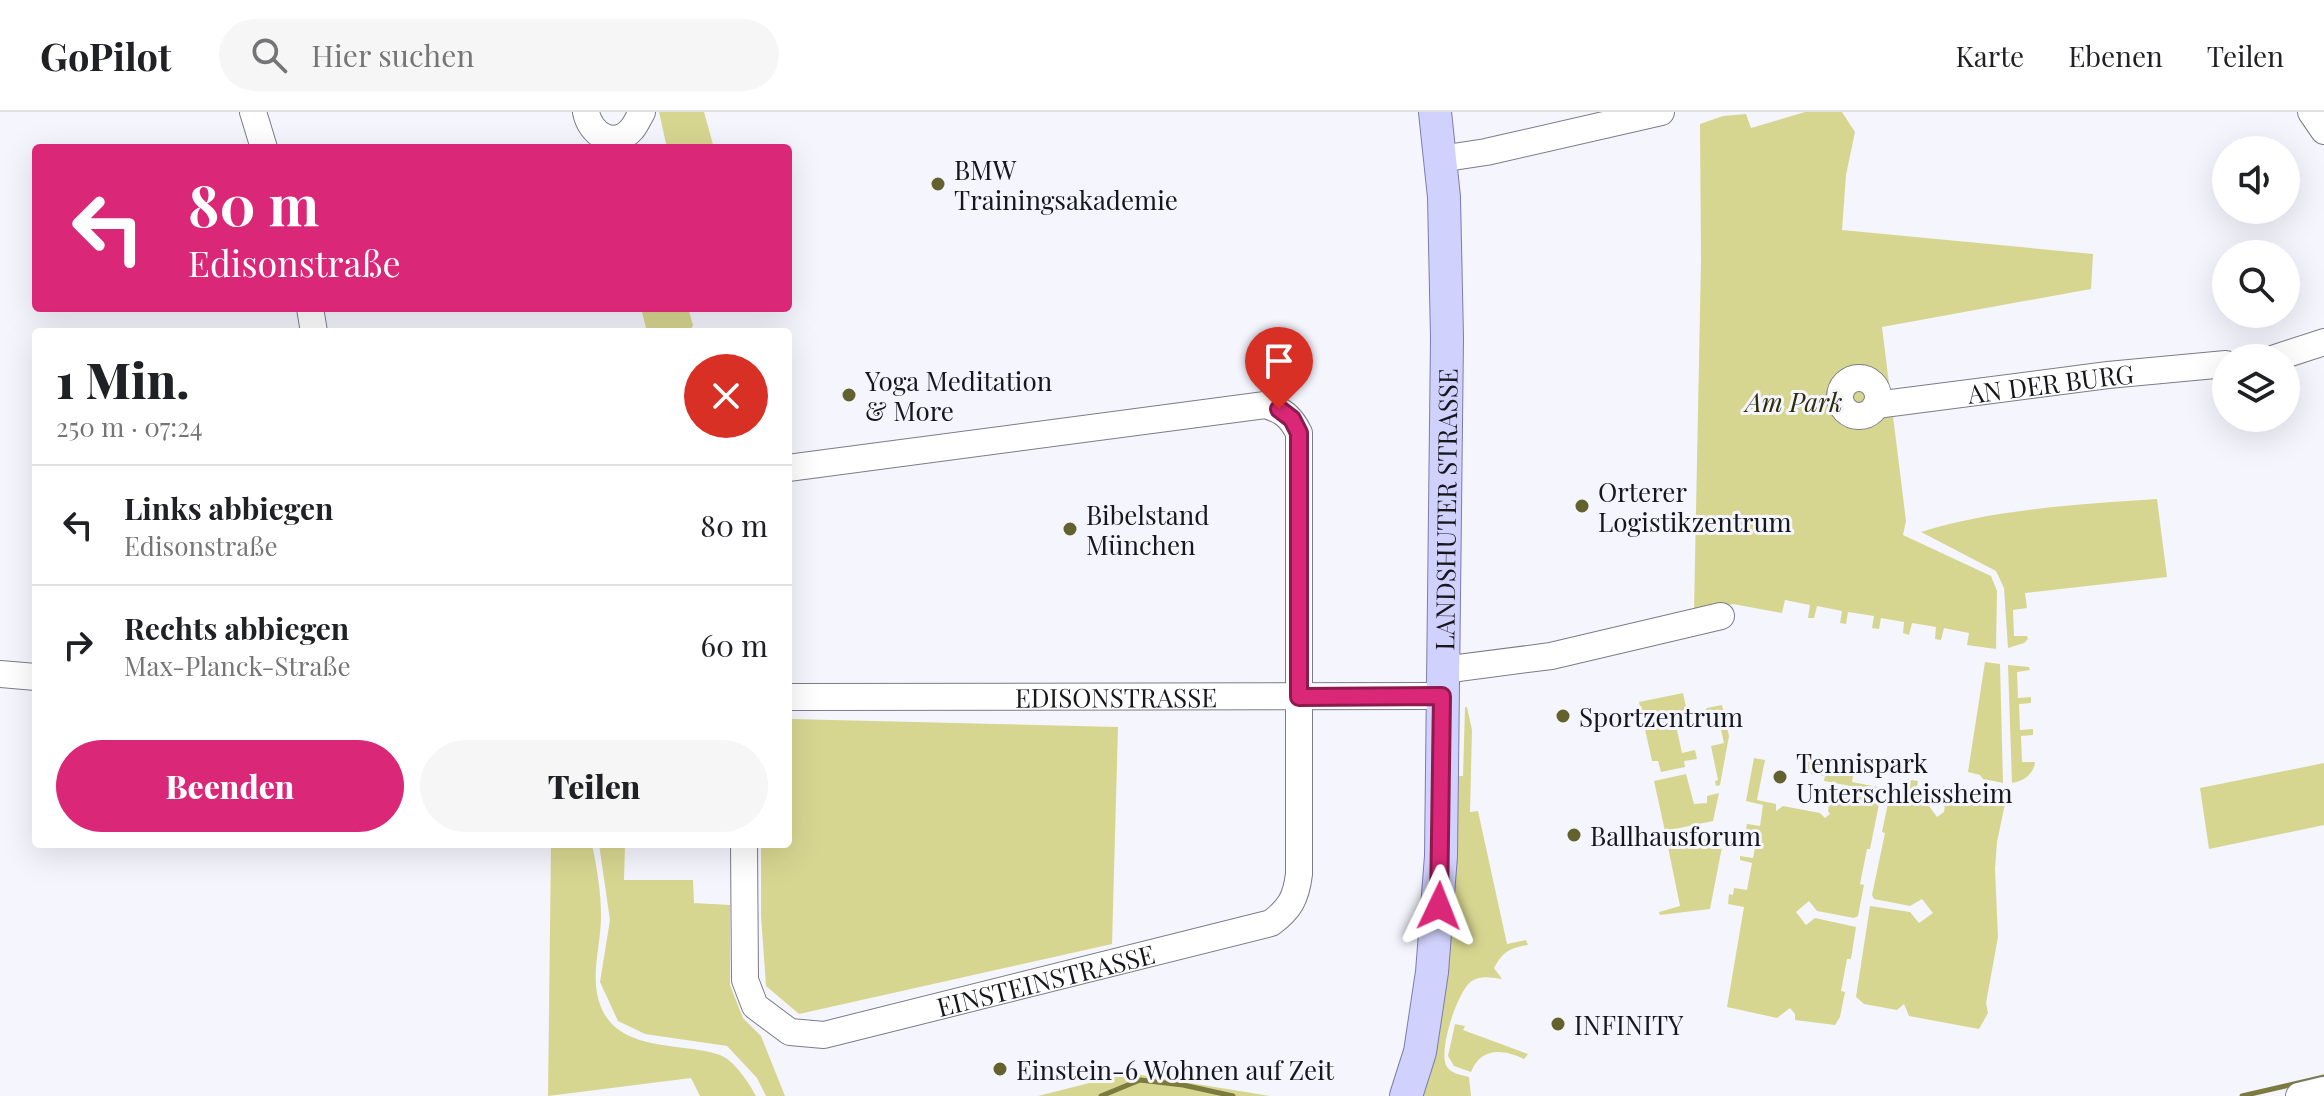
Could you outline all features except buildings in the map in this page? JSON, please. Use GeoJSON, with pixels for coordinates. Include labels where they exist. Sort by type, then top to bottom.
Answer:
{"type":"FeatureCollection","features":[{"type":"Feature","properties":{"kind":"main road","name":"LANDSHUTER STRASSE"},"geometry":{"type":"LineString","coordinates":[[1406,1096],[1424,1027],[1439,906],[1447,327],[1435,112]]}},
{"type":"Feature","properties":{"kind":"street"},"geometry":{"type":"LineString","coordinates":[[253,112],[263,144]]}},
{"type":"Feature","properties":{"kind":"street"},"geometry":{"type":"LineString","coordinates":[[586,112],[595,132],[607,139],[619,138],[632,130],[642,112]]}},
{"type":"Feature","properties":{"kind":"street"},"geometry":{"type":"LineString","coordinates":[[1440,159],[1486,152],[1661,112]]}},
{"type":"Feature","properties":{"kind":"street"},"geometry":{"type":"LineString","coordinates":[[2311,112],[2324,131]]}},
{"type":"Feature","properties":{"kind":"street"},"geometry":{"type":"LineString","coordinates":[[2300,350],[2324,342]]}},
{"type":"Feature","properties":{"kind":"street","name":"AN DER BURG"},"geometry":{"type":"LineString","coordinates":[[1876,405],[2108,375],[2212,365]]}},
{"type":"Feature","properties":{"kind":"street","name":"EINSTEINSTRASSE"},"geometry":{"type":"LineString","coordinates":[[744,848],[745,980],[755,1006],[790,1032],[824,1035],[1271,923],[1290,909],[1297,892],[1299,433],[1292,419],[1279,409],[1265,405],[792,467]]}},
{"type":"Feature","properties":{"kind":"street","name":"EDISONSTRASSE"},"geometry":{"type":"LineString","coordinates":[[792,697],[1299,697],[1442,683],[1721,616]]}},
{"type":"Feature","properties":{"kind":"street"},"geometry":{"type":"LineString","coordinates":[[0,674],[32,677]]}},
{"type":"Feature","properties":{"kind":"street"},"geometry":{"type":"LineString","coordinates":[[2299,1096],[2324,1090]]}},
{"type":"Feature","properties":{"kind":"green space"},"geometry":{"type":"Polygon","coordinates":[[[659,112],[704,112],[713,144],[666,144],[659,112]]]}},
{"type":"Feature","properties":{"kind":"green space","name":"Am Park"},"geometry":{"type":"Polygon","coordinates":[[[1805,112],[1842,112],[1855,132],[1846,175],[1842,230],[2093,254],[2091,289],[1882,327],[1906,521],[1903,535],[1991,576],[1997,591],[1996,649],[1967,645],[1969,633],[1944,628],[1941,640],[1935,639],[1936,627],[1912,623],[1909,635],[1903,633],[1904,622],[1881,618],[1879,629],[1872,628],[1874,616],[1848,612],[1846,624],[1840,623],[1842,611],[1817,606],[1814,618],[1808,618],[1810,605],[1785,600],[1782,613],[1733,604],[1694,611],[1701,261],[1700,124],[1723,116],[1746,114],[1751,128],[1805,112]]]}},
{"type":"Feature","properties":{"kind":"green space"},"geometry":{"type":"Polygon","coordinates":[[[642,312],[689,312],[693,325],[692,328],[646,328],[642,312]]]}},
{"type":"Feature","properties":{"kind":"green space"},"geometry":{"type":"Polygon","coordinates":[[[2157,499],[2167,577],[2025,593],[2027,608],[2013,610],[2014,636],[2027,636],[2028,639],[2008,648],[2004,588],[1996,571],[1921,532],[2007,513],[2157,499]]]}},
{"type":"Feature","properties":{"kind":"green space"},"geometry":{"type":"Polygon","coordinates":[[[1985,662],[2000,664],[2003,783],[1968,772],[1985,662]]]}},
{"type":"Feature","properties":{"kind":"green space"},"geometry":{"type":"Polygon","coordinates":[[[2008,665],[2029,667],[2030,670],[2017,672],[2018,698],[2031,697],[2031,703],[2019,704],[2020,730],[2033,729],[2033,735],[2021,736],[2022,762],[2035,762],[2027,777],[2012,783],[2008,665]]]}},
{"type":"Feature","properties":{"kind":"green space"},"geometry":{"type":"Polygon","coordinates":[[[1683,693],[1689,721],[1676,725],[1682,753],[1695,750],[1697,759],[1684,761],[1685,767],[1661,772],[1658,761],[1652,761],[1639,702],[1683,693]]]}},
{"type":"Feature","properties":{"kind":"green space"},"geometry":{"type":"Polygon","coordinates":[[[1722,705],[1729,736],[1720,785],[1716,786],[1715,781],[1718,780],[1711,746],[1724,743],[1717,712],[1704,712],[1707,708],[1722,705]]]}},
{"type":"Feature","properties":{"kind":"green space"},"geometry":{"type":"Polygon","coordinates":[[[1465,707],[1472,730],[1470,812],[1478,811],[1507,944],[1526,940],[1528,945],[1511,949],[1500,958],[1494,968],[1502,979],[1483,977],[1466,986],[1455,1008],[1447,1036],[1445,1060],[1452,1071],[1469,1077],[1471,1096],[1423,1096],[1434,1052],[1457,776],[1463,776],[1465,707]]]}},
{"type":"Feature","properties":{"kind":"green space"},"geometry":{"type":"Polygon","coordinates":[[[792,719],[1118,727],[1112,944],[799,1014],[766,986],[761,916],[761,848],[792,848],[792,719]]]}},
{"type":"Feature","properties":{"kind":"green space"},"geometry":{"type":"Polygon","coordinates":[[[1754,758],[1765,760],[1757,800],[1776,804],[1776,811],[1783,806],[1820,813],[1825,818],[1830,814],[1831,791],[1876,800],[1879,804],[1860,884],[1864,885],[1858,916],[1854,918],[1817,911],[1809,901],[1796,912],[1806,925],[1815,918],[1856,927],[1851,959],[1847,959],[1841,991],[1845,992],[1840,1017],[1835,1025],[1795,1020],[1790,1008],[1777,1018],[1727,1007],[1744,907],[1728,904],[1729,894],[1733,895],[1734,888],[1747,890],[1752,863],[1740,860],[1740,856],[1753,858],[1758,832],[1746,829],[1747,824],[1760,826],[1763,805],[1746,801],[1754,758]]]}},
{"type":"Feature","properties":{"kind":"green space"},"geometry":{"type":"Polygon","coordinates":[[[1806,761],[1854,770],[1852,782],[1878,787],[1877,791],[1824,781],[1825,776],[1803,773],[1806,761]]]}},
{"type":"Feature","properties":{"kind":"green space"},"geometry":{"type":"Polygon","coordinates":[[[2324,763],[2324,825],[2209,849],[2200,788],[2324,763]]]}},
{"type":"Feature","properties":{"kind":"green space"},"geometry":{"type":"Polygon","coordinates":[[[1686,774],[1694,804],[1707,803],[1707,796],[1719,793],[1713,821],[1665,831],[1654,781],[1686,774]]]}},
{"type":"Feature","properties":{"kind":"green space"},"geometry":{"type":"Polygon","coordinates":[[[1911,780],[1918,781],[1916,794],[1941,798],[1943,786],[1949,787],[1948,799],[1960,801],[1962,789],[2006,799],[1995,869],[1998,937],[1986,1003],[1988,1013],[1979,1029],[1909,1016],[1904,1004],[1897,1010],[1864,1004],[1856,997],[1870,906],[1910,912],[1919,923],[1933,913],[1922,899],[1910,906],[1874,899],[1872,895],[1888,803],[1893,800],[1929,806],[1937,817],[1944,812],[1945,804],[1883,792],[1883,788],[1909,792],[1911,780]]]}},
{"type":"Feature","properties":{"kind":"green space"},"geometry":{"type":"Polygon","coordinates":[[[1710,837],[1722,847],[1710,909],[1660,915],[1659,912],[1680,906],[1668,847],[1710,837]]]}},
{"type":"Feature","properties":{"kind":"green space"},"geometry":{"type":"Polygon","coordinates":[[[551,848],[593,848],[601,907],[596,985],[601,1007],[610,1022],[637,1039],[720,1055],[741,1072],[756,1096],[700,1096],[691,1078],[548,1096],[551,848]]]}},
{"type":"Feature","properties":{"kind":"green space"},"geometry":{"type":"Polygon","coordinates":[[[600,848],[625,848],[624,880],[693,880],[694,903],[730,905],[730,985],[743,1018],[761,1036],[785,1096],[766,1096],[757,1078],[727,1046],[645,1034],[618,1021],[600,982],[610,920],[600,848]]]}},
{"type":"Feature","properties":{"kind":"green space"},"geometry":{"type":"Polygon","coordinates":[[[1455,1024],[1465,1026],[1463,1030],[1528,1054],[1524,1059],[1493,1052],[1481,1058],[1471,1072],[1454,1066],[1448,1056],[1455,1024]]]}},
{"type":"Feature","properties":{"kind":"green space"},"geometry":{"type":"Polygon","coordinates":[[[1129,1073],[1270,1096],[1038,1096],[1129,1073]]]}},
{"type":"Feature","properties":{"kind":"waterway"},"geometry":{"type":"LineString","coordinates":[[2242,1096],[2324,1077]]}},
{"type":"Feature","properties":{"kind":"waterway"},"geometry":{"type":"LineString","coordinates":[[1101,1096],[1140,1080],[1233,1096]]}},
{"type":"Feature","properties":{"kind":"place","name":"BMW Trainingsakademie"},"geometry":{"type":"Point","coordinates":[938,184]}},
{"type":"Feature","properties":{"kind":"place","name":"Yoga Meditation & More"},"geometry":{"type":"Point","coordinates":[849,395]}},
{"type":"Feature","properties":{"kind":"place","name":"Orterer Logistikzentrum"},"geometry":{"type":"Point","coordinates":[1582,506]}},
{"type":"Feature","properties":{"kind":"place","name":"Bibelstand München"},"geometry":{"type":"Point","coordinates":[1070,529]}},
{"type":"Feature","properties":{"kind":"place","name":"Sportzentrum"},"geometry":{"type":"Point","coordinates":[1563,716]}},
{"type":"Feature","properties":{"kind":"place","name":"Tennispark Unterschleissheim"},"geometry":{"type":"Point","coordinates":[1780,777]}},
{"type":"Feature","properties":{"kind":"place","name":"Ballhausforum"},"geometry":{"type":"Point","coordinates":[1574,835]}},
{"type":"Feature","properties":{"kind":"place","name":"INFINITY"},"geometry":{"type":"Point","coordinates":[1558,1024]}},
{"type":"Feature","properties":{"kind":"place","name":"Einstein-6 Wohnen auf Zeit"},"geometry":{"type":"Point","coordinates":[1000,1069]}},
{"type":"Feature","properties":{"kind":"route"},"geometry":{"type":"LineString","coordinates":[[1279,409],[1292,419],[1299,433],[1299,697],[1442,696],[1439,906]]}}]}
